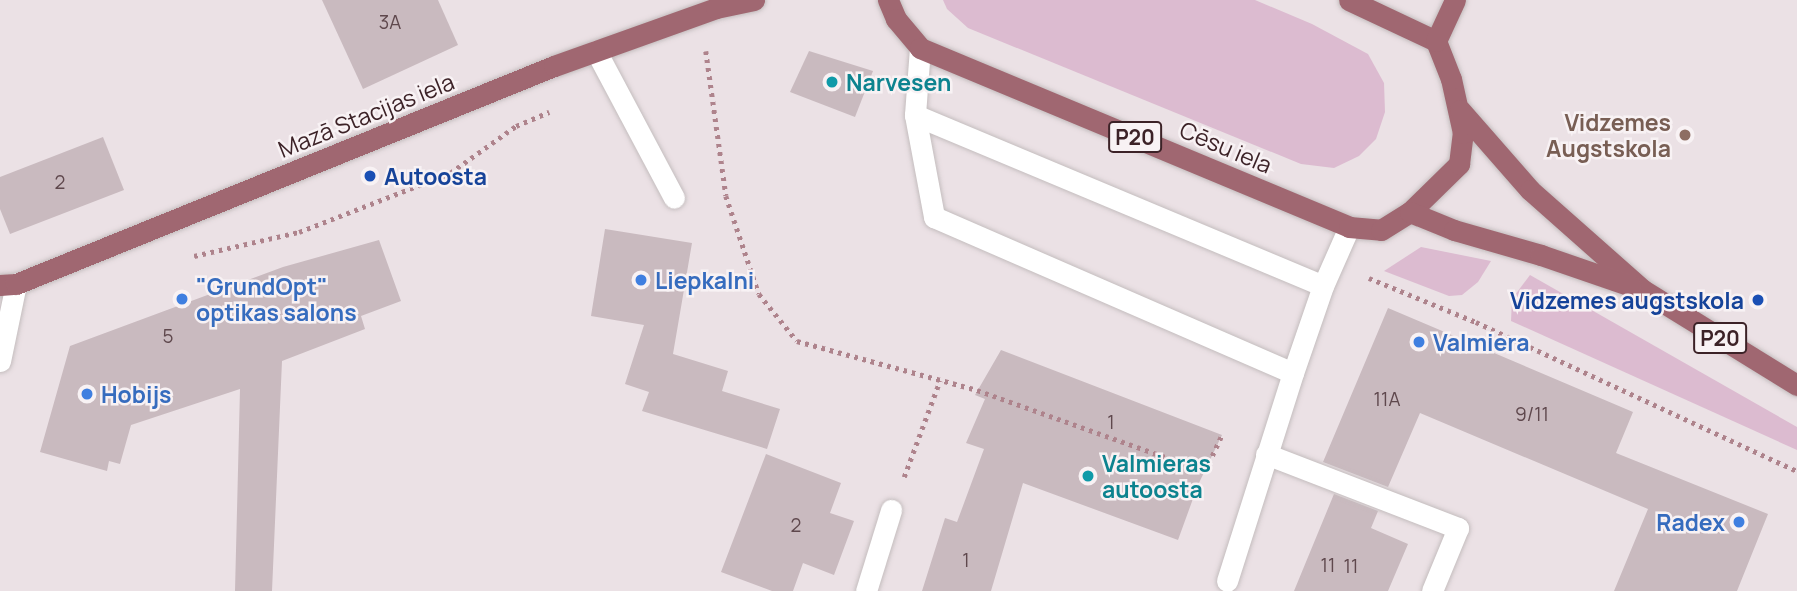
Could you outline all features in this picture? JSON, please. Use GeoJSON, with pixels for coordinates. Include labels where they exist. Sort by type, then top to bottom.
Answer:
{"type":"FeatureCollection","features":[{"type":"Feature","properties":{"kind":"main road","name":"Mazā Stacijas iela"},"geometry":{"type":"LineString","coordinates":[[8,284],[596,51],[716,8],[754,0]]}},
{"type":"Feature","properties":{"kind":"main road","name":"Cēsu iela"},"geometry":{"type":"LineString","coordinates":[[888,0],[896,19],[920,48],[1349,227],[1381,230],[1410,212],[1459,164],[1463,133],[1451,79],[1436,41]]}},
{"type":"Feature","properties":{"kind":"main road"},"geometry":{"type":"LineString","coordinates":[[1353,1],[1436,41],[1455,0]]}},
{"type":"Feature","properties":{"kind":"main road","name":"Cēsu iela"},"geometry":{"type":"LineString","coordinates":[[1458,107],[1530,190],[1643,290],[1797,385]]}},
{"type":"Feature","properties":{"kind":"main road","name":"Cēsu iela"},"geometry":{"type":"LineString","coordinates":[[1410,212],[1454,230],[1541,255],[1643,290]]}},
{"type":"Feature","properties":{"kind":"street"},"geometry":{"type":"LineString","coordinates":[[920,48],[915,115],[934,217],[1293,373]]}},
{"type":"Feature","properties":{"kind":"street"},"geometry":{"type":"LineString","coordinates":[[596,51],[674,198]]}},
{"type":"Feature","properties":{"kind":"street"},"geometry":{"type":"LineString","coordinates":[[915,115],[1323,286]]}},
{"type":"Feature","properties":{"kind":"street"},"geometry":{"type":"LineString","coordinates":[[1227,581],[1293,373],[1323,286],[1349,227]]}},
{"type":"Feature","properties":{"kind":"street"},"geometry":{"type":"LineString","coordinates":[[0,361],[8,284]]}},
{"type":"Feature","properties":{"kind":"street"},"geometry":{"type":"LineString","coordinates":[[1266,454],[1458,528],[1432,591]]}},
{"type":"Feature","properties":{"kind":"street"},"geometry":{"type":"LineString","coordinates":[[866,591],[891,510]]}},
{"type":"Feature","properties":{"kind":"path"},"geometry":{"type":"LineString","coordinates":[[706,51],[726,196],[759,294],[797,341],[940,380],[1205,471],[1222,435]]}},
{"type":"Feature","properties":{"kind":"path"},"geometry":{"type":"LineString","coordinates":[[189,258],[299,232],[450,173],[516,127],[554,110]]}},
{"type":"Feature","properties":{"kind":"path"},"geometry":{"type":"LineString","coordinates":[[1368,278],[1476,322],[1797,471]]}},
{"type":"Feature","properties":{"kind":"path"},"geometry":{"type":"LineString","coordinates":[[891,510],[940,380]]}},
{"type":"Feature","properties":{"kind":"shaded area"},"geometry":{"type":"Polygon","coordinates":[[[943,0],[1255,0],[1312,24],[1368,54],[1384,83],[1385,112],[1376,139],[1359,156],[1334,168],[1301,164],[968,28],[947,9],[943,0]]]}},
{"type":"Feature","properties":{"kind":"shaded area"},"geometry":{"type":"Polygon","coordinates":[[[1421,247],[1491,261],[1478,282],[1462,295],[1449,296],[1384,271],[1421,247]]]}},
{"type":"Feature","properties":{"kind":"shaded area"},"geometry":{"type":"Polygon","coordinates":[[[1530,275],[1797,427],[1797,450],[1511,321],[1512,299],[1530,275]]]}},
{"type":"Feature","properties":{"kind":"building"},"geometry":{"type":"Polygon","coordinates":[[[322,0],[438,0],[458,45],[363,89],[322,0]]]}},
{"type":"Feature","properties":{"kind":"building","name":"Narvesen"},"geometry":{"type":"Polygon","coordinates":[[[809,51],[873,71],[855,117],[790,92],[809,51]]]}},
{"type":"Feature","properties":{"kind":"building"},"geometry":{"type":"Polygon","coordinates":[[[103,137],[124,190],[10,234],[0,209],[0,177],[103,137]]]}},
{"type":"Feature","properties":{"kind":"building"},"geometry":{"type":"Polygon","coordinates":[[[605,229],[692,243],[673,354],[728,371],[722,391],[780,409],[767,449],[642,411],[649,392],[625,384],[644,325],[591,316],[605,229]]]}},
{"type":"Feature","properties":{"kind":"building"},"geometry":{"type":"Polygon","coordinates":[[[379,240],[401,301],[361,316],[365,329],[282,361],[272,591],[235,591],[240,389],[131,425],[120,464],[109,461],[107,471],[40,452],[70,346],[283,267],[379,240]]]}},
{"type":"Feature","properties":{"kind":"building"},"geometry":{"type":"Polygon","coordinates":[[[1388,308],[1633,412],[1616,453],[1768,514],[1737,591],[1614,591],[1648,509],[1420,413],[1388,487],[1323,462],[1388,308]]]}},
{"type":"Feature","properties":{"kind":"building"},"geometry":{"type":"Polygon","coordinates":[[[1001,350],[1222,435],[1198,485],[1178,540],[1023,483],[991,591],[922,591],[945,518],[957,522],[984,449],[966,443],[985,399],[975,395],[1001,350]]]}},
{"type":"Feature","properties":{"kind":"building"},"geometry":{"type":"Polygon","coordinates":[[[766,454],[841,483],[830,513],[854,521],[834,575],[803,563],[793,591],[772,591],[721,572],[766,454]]]}},
{"type":"Feature","properties":{"kind":"building"},"geometry":{"type":"Polygon","coordinates":[[[1334,494],[1378,511],[1371,528],[1408,544],[1388,591],[1294,591],[1334,494]]]}},
{"type":"Feature","properties":{"kind":"place","name":"Narvesen"},"geometry":{"type":"Point","coordinates":[832,82]}},
{"type":"Feature","properties":{"kind":"place","name":"Vidzemes Augstskola"},"geometry":{"type":"Point","coordinates":[1685,135]}},
{"type":"Feature","properties":{"kind":"place","name":"Autoosta"},"geometry":{"type":"Point","coordinates":[370,176]}},
{"type":"Feature","properties":{"kind":"place","name":"Liepkalni"},"geometry":{"type":"Point","coordinates":[641,280]}},
{"type":"Feature","properties":{"kind":"place","name":"\"GrundOpt\" optikas salons"},"geometry":{"type":"Point","coordinates":[182,299]}},
{"type":"Feature","properties":{"kind":"place","name":"Vidzemes augstskola"},"geometry":{"type":"Point","coordinates":[1758,300]}},
{"type":"Feature","properties":{"kind":"place","name":"Valmiera"},"geometry":{"type":"Point","coordinates":[1419,342]}},
{"type":"Feature","properties":{"kind":"place","name":"Hobijs"},"geometry":{"type":"Point","coordinates":[87,394]}},
{"type":"Feature","properties":{"kind":"place","name":"Valmieras autoosta"},"geometry":{"type":"Point","coordinates":[1088,476]}},
{"type":"Feature","properties":{"kind":"place","name":"Radex"},"geometry":{"type":"Point","coordinates":[1739,522]}}]}
